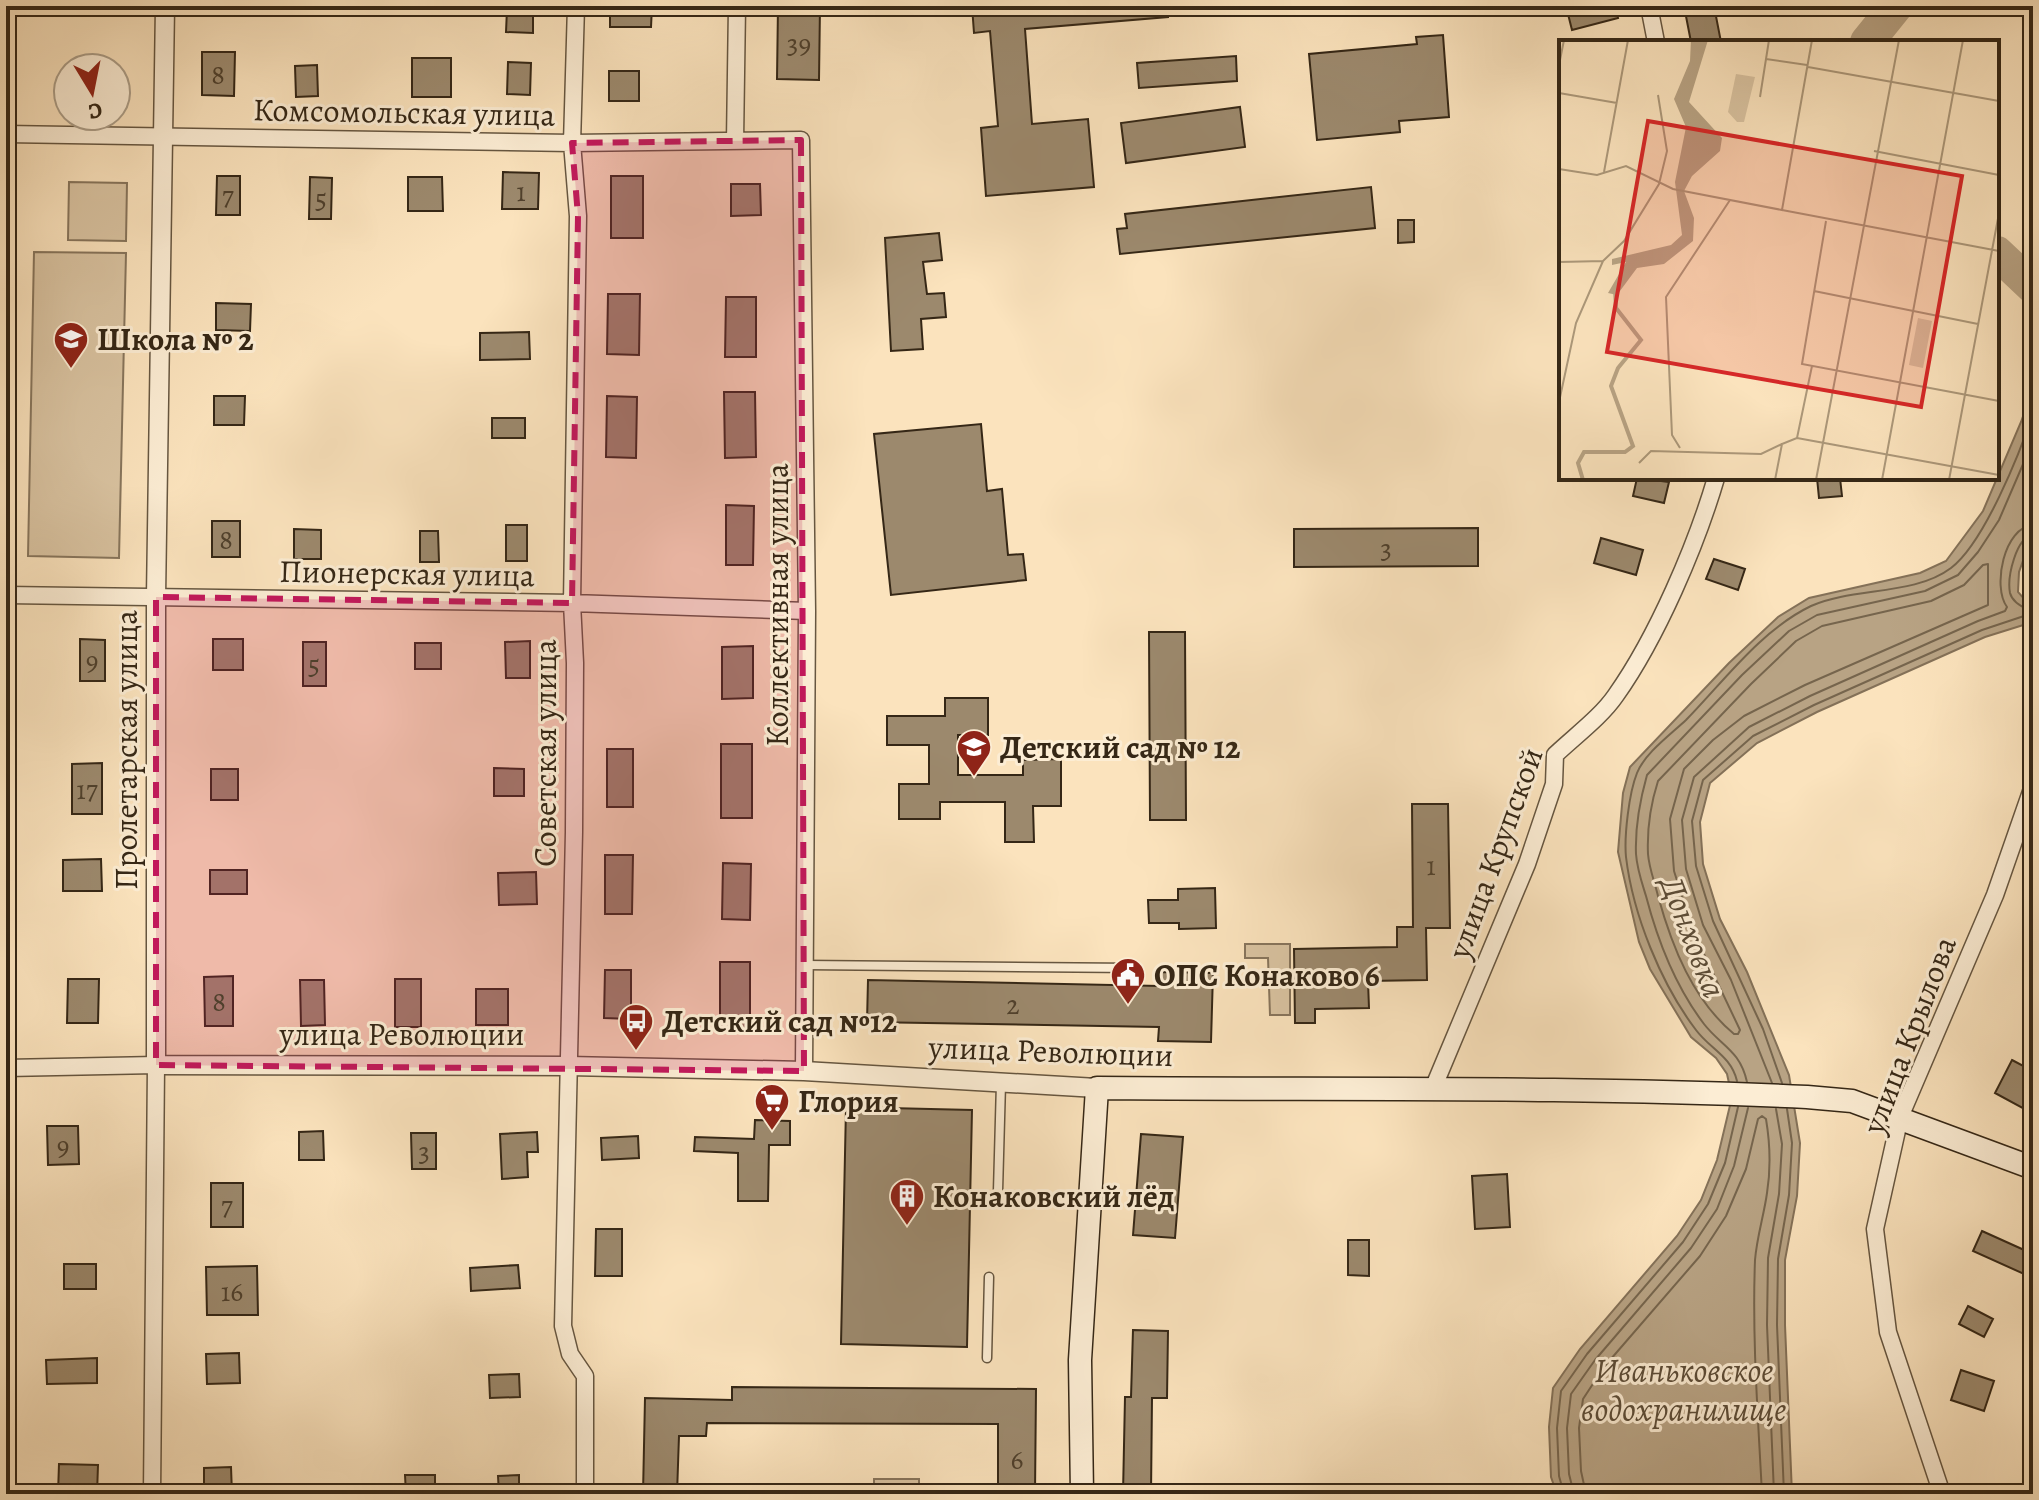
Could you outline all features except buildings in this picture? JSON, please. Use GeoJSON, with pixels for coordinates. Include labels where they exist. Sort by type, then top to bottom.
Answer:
{"type":"FeatureCollection","features":[{"type":"Feature","properties":{"kind":"main road","name":"улица Революции"},"geometry":{"type":"LineString","coordinates":[[1097,1088],[1710,1092],[1807,1097],[1852,1101],[2033,1168]]}},
{"type":"Feature","properties":{"kind":"main road"},"geometry":{"type":"LineString","coordinates":[[1082,1494],[1080,1360],[1097,1088]]}},
{"type":"Feature","properties":{"kind":"street","name":"Пролетарская улица"},"geometry":{"type":"LineString","coordinates":[[152,1494],[156,597],[165,6]]}},
{"type":"Feature","properties":{"kind":"street","name":"Советская улица"},"geometry":{"type":"LineString","coordinates":[[576,6],[572,143],[578,216],[572,603],[575,679],[563,1326],[570,1354],[585,1376],[585,1494]]}},
{"type":"Feature","properties":{"kind":"street"},"geometry":{"type":"LineString","coordinates":[[735,141],[737,6]]}},
{"type":"Feature","properties":{"kind":"street"},"geometry":{"type":"LineString","coordinates":[[1649,6],[1656,40]]}},
{"type":"Feature","properties":{"kind":"street","name":"Комсомольская улица"},"geometry":{"type":"LineString","coordinates":[[6,134],[572,143],[801,140]]}},
{"type":"Feature","properties":{"kind":"street","name":"Коллективная улица"},"geometry":{"type":"LineString","coordinates":[[801,140],[807,611],[804,1071]]}},
{"type":"Feature","properties":{"kind":"street","name":"улица Крупской"},"geometry":{"type":"LineString","coordinates":[[1432,1091],[1527,864],[1554,784],[1555,755],[1615,697],[1647,645],[1686,559],[1715,480]]}},
{"type":"Feature","properties":{"kind":"street","name":"Пионерская улица"},"geometry":{"type":"LineString","coordinates":[[6,595],[572,603],[807,611]]}},
{"type":"Feature","properties":{"kind":"street","name":"улица Крылова"},"geometry":{"type":"LineString","coordinates":[[1942,1494],[1888,1332],[1875,1229],[1900,1117],[1995,895],[2033,786]]}},
{"type":"Feature","properties":{"kind":"street","name":"улица Революции"},"geometry":{"type":"LineString","coordinates":[[6,1068],[156,1065],[569,1066],[804,1071],[1097,1088]]}},
{"type":"Feature","properties":{"kind":"lane"},"geometry":{"type":"LineString","coordinates":[[805,965],[1136,968]]}},
{"type":"Feature","properties":{"kind":"lane"},"geometry":{"type":"LineString","coordinates":[[998,1191],[1001,1082]]}},
{"type":"Feature","properties":{"kind":"lane"},"geometry":{"type":"LineString","coordinates":[[987,1358],[989,1277]]}},
{"type":"Feature","properties":{"kind":"highlighted area"},"geometry":{"type":"Polygon","coordinates":[[[801,140],[804,1071],[156,1065],[156,597],[572,603],[578,216],[572,143],[801,140]]]}},
{"type":"Feature","properties":{"kind":"shaded area"},"geometry":{"type":"Polygon","coordinates":[[[69,182],[127,183],[126,241],[68,240],[69,182]]]}},
{"type":"Feature","properties":{"kind":"shaded area"},"geometry":{"type":"Polygon","coordinates":[[[34,252],[126,253],[119,558],[28,556],[34,252]]]}},
{"type":"Feature","properties":{"kind":"shaded area"},"geometry":{"type":"Polygon","coordinates":[[[1245,944],[1290,944],[1290,1015],[1270,1015],[1268,958],[1245,958],[1245,944]]]}},
{"type":"Feature","properties":{"kind":"shaded area"},"geometry":{"type":"Polygon","coordinates":[[[874,1479],[919,1479],[919,1494],[874,1494],[874,1479]]]}},
{"type":"Feature","properties":{"kind":"water","name":"Иваньковское водохранилище"},"geometry":{"type":"Polygon","coordinates":[[[2033,388],[2033,533],[2019,572],[2018,592],[2025,600],[2033,598],[2033,622],[1985,637],[1817,712],[1757,743],[1710,783],[1700,822],[1703,864],[1720,919],[1747,972],[1789,1075],[1800,1143],[1797,1196],[1785,1260],[1792,1494],[1557,1494],[1551,1477],[1549,1427],[1553,1388],[1580,1349],[1677,1236],[1701,1200],[1717,1160],[1732,1097],[1727,1074],[1716,1058],[1691,1037],[1650,969],[1639,942],[1618,852],[1623,793],[1630,767],[1729,663],[1778,617],[1809,598],[1920,573],[1946,561],[1983,511],[1996,480],[1999,480],[2033,388]]]}},
{"type":"Feature","properties":{"kind":"waterway","name":"Донховка"},"geometry":{"type":"LineString","coordinates":[[1869,40],[1896,6]]}},
{"type":"Feature","properties":{"kind":"waterway","name":"Донховка"},"geometry":{"type":"LineString","coordinates":[[1999,255],[2033,287]]}},
{"type":"Feature","properties":{"kind":"place","name":"Школа № 2"},"geometry":{"type":"Point","coordinates":[71,370]}},
{"type":"Feature","properties":{"kind":"place","name":"Детский сад № 12"},"geometry":{"type":"Point","coordinates":[974,778]}},
{"type":"Feature","properties":{"kind":"place","name":"ОПС Конаково 6"},"geometry":{"type":"Point","coordinates":[1128,1006]}},
{"type":"Feature","properties":{"kind":"place","name":"Детский сад №12"},"geometry":{"type":"Point","coordinates":[636,1052]}},
{"type":"Feature","properties":{"kind":"place","name":"Глория"},"geometry":{"type":"Point","coordinates":[772,1132]}},
{"type":"Feature","properties":{"kind":"place","name":"Конаковский лёд"},"geometry":{"type":"Point","coordinates":[907,1227]}}]}
